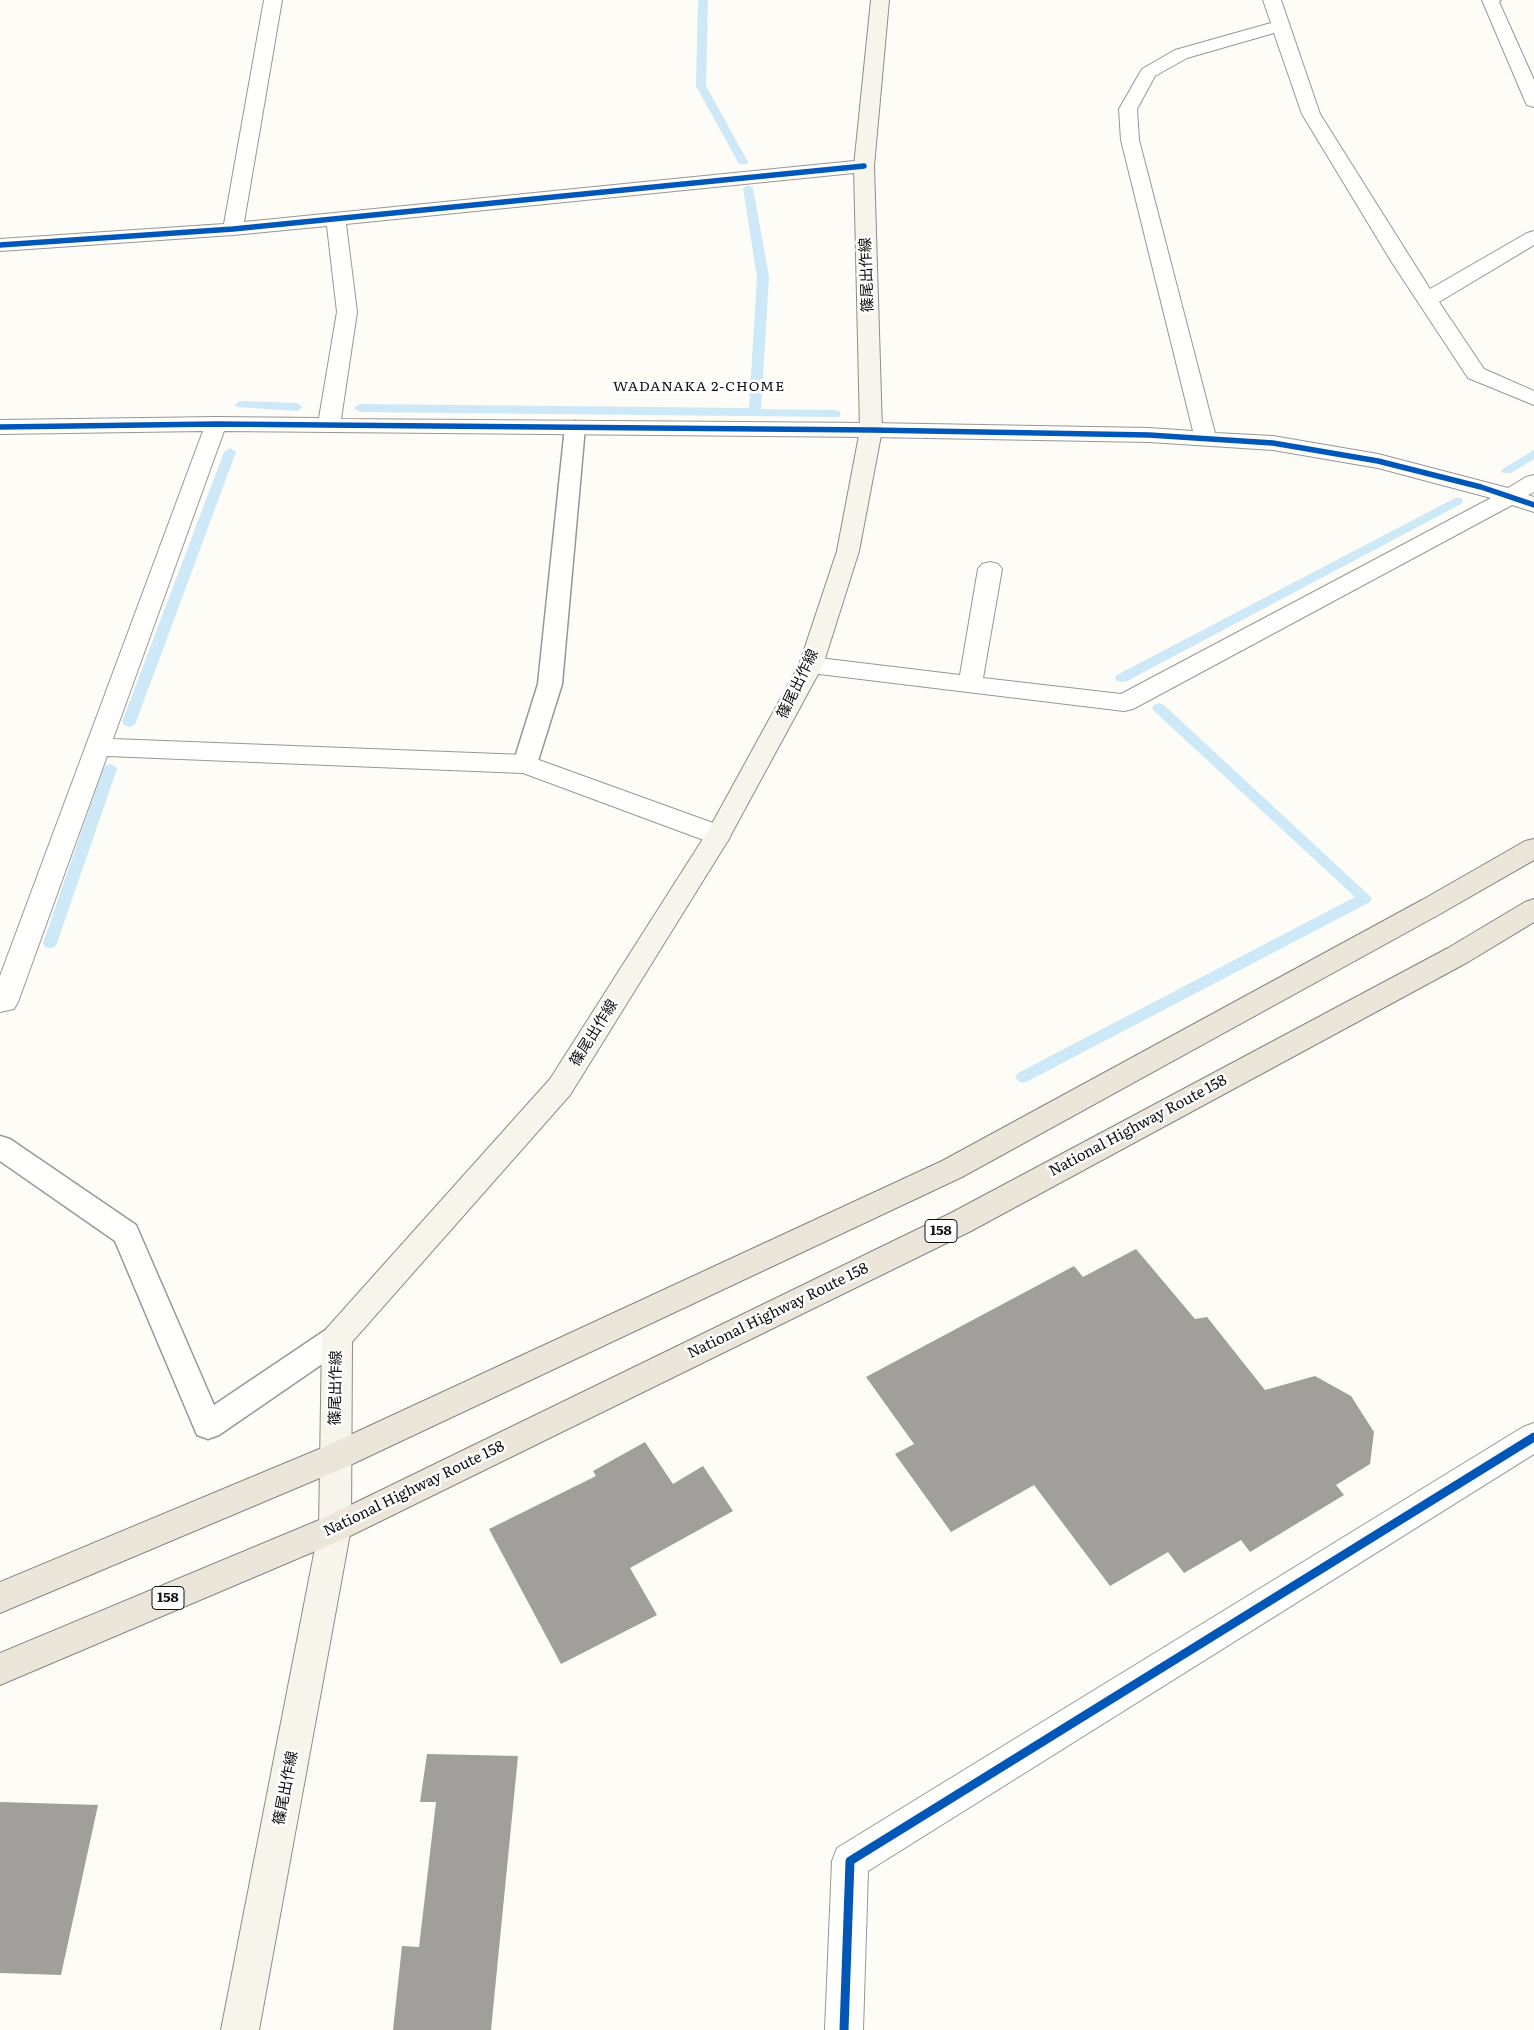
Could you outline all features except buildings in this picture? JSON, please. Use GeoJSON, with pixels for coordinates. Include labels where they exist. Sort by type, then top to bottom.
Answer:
{"type":"FeatureCollection","features":[{"type":"Feature","properties":{"kind":"highway"},"geometry":{"type":"LineString","coordinates":[[0,1598],[335,1457],[952,1169],[1431,907],[1534,848]]}},
{"type":"Feature","properties":{"kind":"highway","name":"National Highway Route 158"},"geometry":{"type":"LineString","coordinates":[[0,1669],[335,1528],[961,1222],[1458,956],[1534,909]]}},
{"type":"Feature","properties":{"kind":"main road","name":"篠尾出作線"},"geometry":{"type":"LineString","coordinates":[[240,2030],[335,1528],[337,1338],[560,1087],[718,835],[811,665],[848,551],[871,430],[864,166],[880,0]]}},
{"type":"Feature","properties":{"kind":"street"},"geometry":{"type":"LineString","coordinates":[[233,229],[273,0]]}},
{"type":"Feature","properties":{"kind":"street"},"geometry":{"type":"LineString","coordinates":[[1272,0],[1310,114],[1428,300],[1476,373],[1534,399]]}},
{"type":"Feature","properties":{"kind":"street"},"geometry":{"type":"LineString","coordinates":[[1492,0],[1490,2],[1534,101]]}},
{"type":"Feature","properties":{"kind":"street"},"geometry":{"type":"LineString","coordinates":[[1206,439],[1130,140],[1128,109],[1148,73],[1181,54],[1280,26]]}},
{"type":"Feature","properties":{"kind":"street"},"geometry":{"type":"LineString","coordinates":[[0,245],[233,229],[864,166]]}},
{"type":"Feature","properties":{"kind":"street"},"geometry":{"type":"LineString","coordinates":[[329,425],[347,312],[336,219]]}},
{"type":"Feature","properties":{"kind":"street"},"geometry":{"type":"LineString","coordinates":[[1428,300],[1534,237]]}},
{"type":"Feature","properties":{"kind":"street"},"geometry":{"type":"LineString","coordinates":[[1,1006],[216,424]]}},
{"type":"Feature","properties":{"kind":"street"},"geometry":{"type":"LineString","coordinates":[[0,427],[216,424],[871,430],[1149,435],[1273,443],[1378,461],[1482,487],[1534,505]]}},
{"type":"Feature","properties":{"kind":"street"},"geometry":{"type":"LineString","coordinates":[[811,665],[1124,703],[1510,497],[1534,482]]}},
{"type":"Feature","properties":{"kind":"street"},"geometry":{"type":"LineString","coordinates":[[970,685],[990,569]]}},
{"type":"Feature","properties":{"kind":"street"},"geometry":{"type":"LineString","coordinates":[[98,747],[525,764],[718,835]]}},
{"type":"Feature","properties":{"kind":"street"},"geometry":{"type":"LineString","coordinates":[[844,2030],[850,1861],[1534,1437]]}},
{"type":"Feature","properties":{"kind":"lane"},"geometry":{"type":"LineString","coordinates":[[525,764],[550,684],[575,427]]}},
{"type":"Feature","properties":{"kind":"lane"},"geometry":{"type":"LineString","coordinates":[[0,1147],[126,1233],[208,1426],[337,1338]]}},
{"type":"Feature","properties":{"kind":"waterway"},"geometry":{"type":"LineString","coordinates":[[703,0],[701,86],[743,162]]}},
{"type":"Feature","properties":{"kind":"waterway"},"geometry":{"type":"LineString","coordinates":[[748,188],[763,277],[755,412]]}},
{"type":"Feature","properties":{"kind":"waterway"},"geometry":{"type":"LineString","coordinates":[[241,405],[297,407]]}},
{"type":"Feature","properties":{"kind":"waterway"},"geometry":{"type":"LineString","coordinates":[[360,408],[755,412]]}},
{"type":"Feature","properties":{"kind":"waterway"},"geometry":{"type":"LineString","coordinates":[[755,412],[835,414]]}},
{"type":"Feature","properties":{"kind":"waterway"},"geometry":{"type":"LineString","coordinates":[[129,722],[230,452]]}},
{"type":"Feature","properties":{"kind":"waterway"},"geometry":{"type":"LineString","coordinates":[[1507,470],[1534,454]]}},
{"type":"Feature","properties":{"kind":"waterway"},"geometry":{"type":"LineString","coordinates":[[1122,678],[1457,501]]}},
{"type":"Feature","properties":{"kind":"waterway"},"geometry":{"type":"LineString","coordinates":[[1023,1077],[1365,898],[1159,708]]}},
{"type":"Feature","properties":{"kind":"waterway"},"geometry":{"type":"LineString","coordinates":[[50,943],[110,769]]}},
{"type":"Feature","properties":{"kind":"cycle path"},"geometry":{"type":"LineString","coordinates":[[0,245],[233,229],[864,166]]}},
{"type":"Feature","properties":{"kind":"cycle path"},"geometry":{"type":"LineString","coordinates":[[0,427],[216,424],[871,430],[1149,435],[1273,443],[1378,461],[1481,487],[1534,505]]}},
{"type":"Feature","properties":{"kind":"cycle path"},"geometry":{"type":"LineString","coordinates":[[844,2030],[850,1861],[1534,1437]]}},
{"type":"Feature","properties":{"kind":"district","name":"WADANAKA 2-CHOME"},"geometry":{"type":"Point","coordinates":[699,387]}}]}
